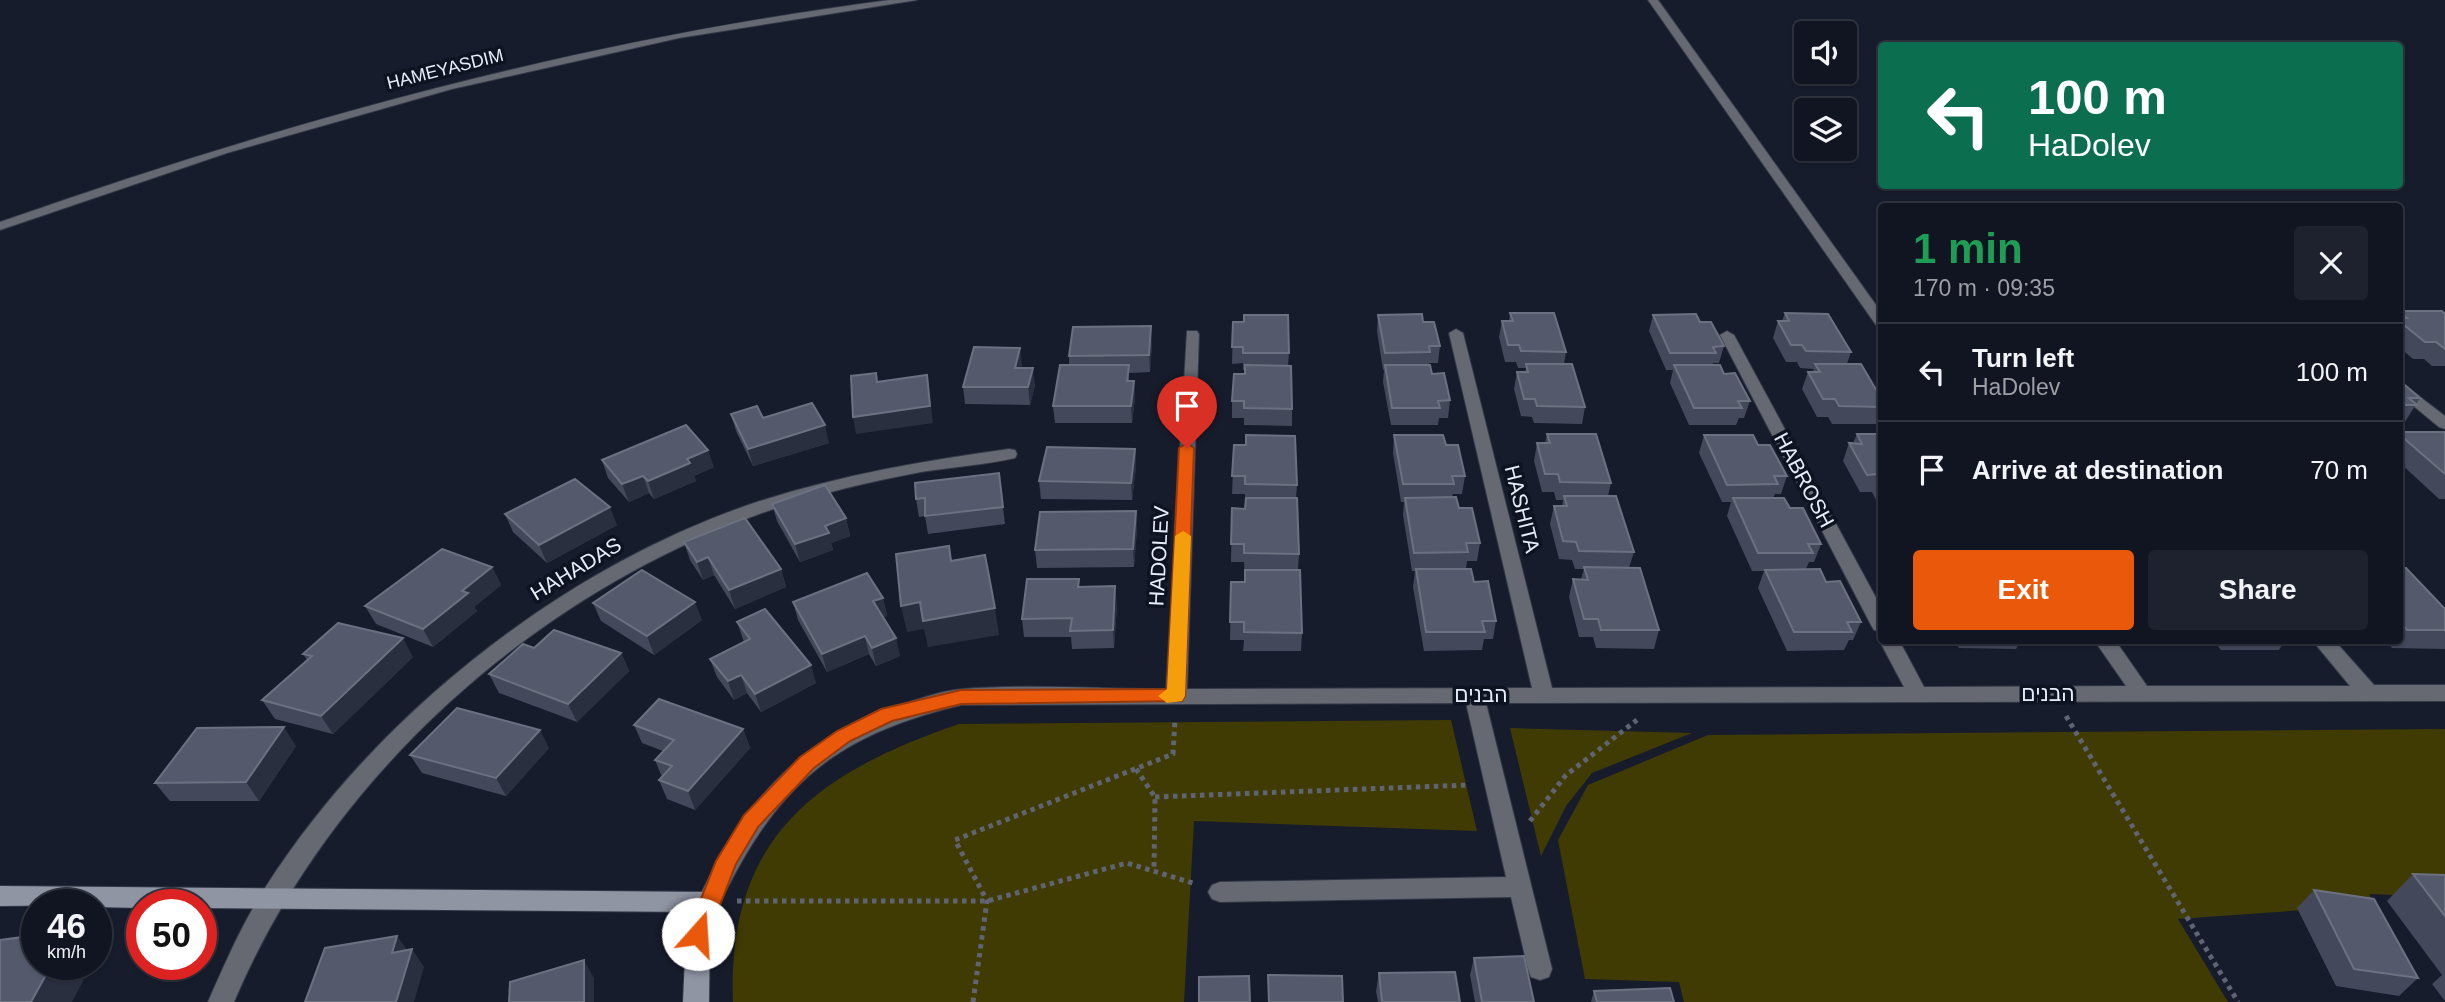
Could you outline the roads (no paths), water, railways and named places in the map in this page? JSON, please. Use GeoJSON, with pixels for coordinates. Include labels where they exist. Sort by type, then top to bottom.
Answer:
{"type":"FeatureCollection","features":[{"type":"Feature","properties":{"kind":"main road"},"geometry":{"type":"LineString","coordinates":[[0,896],[709,902]]}},
{"type":"Feature","properties":{"kind":"main road","name":"הבנים"},"geometry":{"type":"LineString","coordinates":[[696,1002],[698,934],[709,902]]}},
{"type":"Feature","properties":{"kind":"street","name":"HAMEYASDIM"},"geometry":{"type":"LineString","coordinates":[[0,226],[302,125],[420,92],[680,35],[912,0]]}},
{"type":"Feature","properties":{"kind":"street"},"geometry":{"type":"LineString","coordinates":[[1653,0],[1878,318]]}},
{"type":"Feature","properties":{"kind":"street","name":"HASHITA"},"geometry":{"type":"LineString","coordinates":[[1456,333],[1544,695]]}},
{"type":"Feature","properties":{"kind":"street","name":"HADOLEV"},"geometry":{"type":"LineString","coordinates":[[1176,696],[1192,334]]}},
{"type":"Feature","properties":{"kind":"street","name":"HABROSH"},"geometry":{"type":"LineString","coordinates":[[1727,335],[1878,619]]}},
{"type":"Feature","properties":{"kind":"street"},"geometry":{"type":"LineString","coordinates":[[2403,389],[2445,425]]}},
{"type":"Feature","properties":{"kind":"street","name":"HAHADAS"},"geometry":{"type":"LineString","coordinates":[[221,1002],[272,897],[369,770],[416,723],[512,636],[565,599],[667,544],[729,517],[889,471],[1009,454]]}},
{"type":"Feature","properties":{"kind":"street"},"geometry":{"type":"LineString","coordinates":[[1891,644],[1918,694]]}},
{"type":"Feature","properties":{"kind":"street"},"geometry":{"type":"LineString","coordinates":[[2107,644],[2142,694]]}},
{"type":"Feature","properties":{"kind":"street"},"geometry":{"type":"LineString","coordinates":[[2326,644],[2369,693]]}},
{"type":"Feature","properties":{"kind":"street","name":"הבנים"},"geometry":{"type":"LineString","coordinates":[[709,902],[726,861],[745,831],[779,790],[807,762],[843,736],[887,715],[961,697],[2445,693]]}},
{"type":"Feature","properties":{"kind":"street"},"geometry":{"type":"LineString","coordinates":[[1474,695],[1540,969]]}},
{"type":"Feature","properties":{"kind":"street"},"geometry":{"type":"LineString","coordinates":[[1220,892],[1520,887]]}}]}
